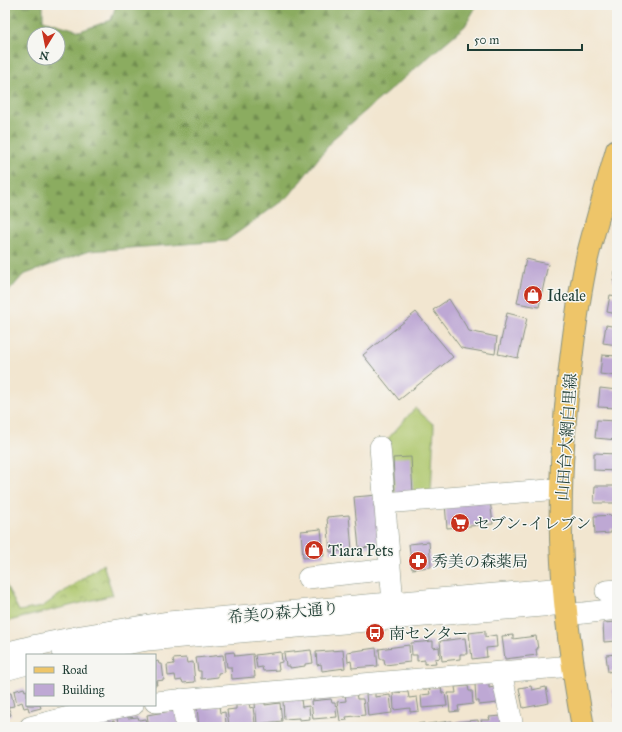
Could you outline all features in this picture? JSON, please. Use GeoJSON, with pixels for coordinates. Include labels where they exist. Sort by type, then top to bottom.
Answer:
{"type":"FeatureCollection","features":[{"type":"Feature","properties":{"kind":"main road","name":"山田台大網白里線"},"geometry":{"type":"LineString","coordinates":[[583,727],[572,666],[565,602],[561,489],[567,392],[575,328],[587,258],[611,197],[617,150]]}},
{"type":"Feature","properties":{"kind":"street"},"geometry":{"type":"LineString","coordinates":[[380,447],[392,603]]}},
{"type":"Feature","properties":{"kind":"street"},"geometry":{"type":"LineString","coordinates":[[384,503],[561,489]]}},
{"type":"Feature","properties":{"kind":"street"},"geometry":{"type":"LineString","coordinates":[[308,578],[390,570]]}},
{"type":"Feature","properties":{"kind":"street"},"geometry":{"type":"LineString","coordinates":[[565,602],[617,609]]}},
{"type":"Feature","properties":{"kind":"street","name":"希美の森大通り"},"geometry":{"type":"LineString","coordinates":[[69,654],[148,640],[392,603],[565,602]]}},
{"type":"Feature","properties":{"kind":"street","name":"希美の森大通り"},"geometry":{"type":"LineString","coordinates":[[5,653],[37,644],[168,622],[268,622],[565,602]]}},
{"type":"Feature","properties":{"kind":"street"},"geometry":{"type":"LineString","coordinates":[[5,670],[26,664]]}},
{"type":"Feature","properties":{"kind":"street"},"geometry":{"type":"LineString","coordinates":[[156,702],[572,666]]}},
{"type":"Feature","properties":{"kind":"street"},"geometry":{"type":"LineString","coordinates":[[501,672],[513,727]]}},
{"type":"Feature","properties":{"kind":"street"},"geometry":{"type":"LineString","coordinates":[[182,699],[186,727]]}},
{"type":"Feature","properties":{"kind":"street"},"geometry":{"type":"LineString","coordinates":[[30,727],[73,716],[128,706]]}},
{"type":"Feature","properties":{"kind":"green space"},"geometry":{"type":"Polygon","coordinates":[[[5,5],[43,5],[43,20],[63,26],[26,26],[26,66],[66,66],[66,27],[80,31],[111,20],[116,5],[477,5],[465,26],[335,137],[289,196],[226,241],[89,251],[23,275],[5,296],[5,5]]]}},
{"type":"Feature","properties":{"kind":"green space"},"geometry":{"type":"Polygon","coordinates":[[[415,408],[434,425],[431,494],[391,498],[385,442],[415,408]]]}},
{"type":"Feature","properties":{"kind":"green space"},"geometry":{"type":"Polygon","coordinates":[[[103,564],[113,595],[5,622],[5,583],[19,611],[42,607],[103,564]]]}},
{"type":"Feature","properties":{"kind":"building"},"geometry":{"type":"Polygon","coordinates":[[[526,259],[548,264],[539,307],[517,303],[526,259]]]}},
{"type":"Feature","properties":{"kind":"building"},"geometry":{"type":"Polygon","coordinates":[[[617,265],[617,282],[613,281],[617,265]]]}},
{"type":"Feature","properties":{"kind":"building"},"geometry":{"type":"Polygon","coordinates":[[[610,295],[617,296],[617,314],[607,312],[610,295]]]}},
{"type":"Feature","properties":{"kind":"building"},"geometry":{"type":"Polygon","coordinates":[[[449,299],[469,331],[497,337],[495,354],[461,348],[433,310],[449,299]]]}},
{"type":"Feature","properties":{"kind":"building"},"geometry":{"type":"Polygon","coordinates":[[[416,312],[453,357],[399,400],[363,355],[416,312]]]}},
{"type":"Feature","properties":{"kind":"building"},"geometry":{"type":"Polygon","coordinates":[[[507,313],[527,318],[518,358],[498,354],[507,313]]]}},
{"type":"Feature","properties":{"kind":"building"},"geometry":{"type":"Polygon","coordinates":[[[606,325],[617,327],[617,345],[603,343],[606,325]]]}},
{"type":"Feature","properties":{"kind":"building"},"geometry":{"type":"Polygon","coordinates":[[[602,355],[617,356],[617,376],[600,374],[602,355]]]}},
{"type":"Feature","properties":{"kind":"building"},"geometry":{"type":"Polygon","coordinates":[[[600,388],[617,390],[617,408],[598,407],[600,388]]]}},
{"type":"Feature","properties":{"kind":"building"},"geometry":{"type":"Polygon","coordinates":[[[597,420],[617,421],[617,440],[595,438],[597,420]]]}},
{"type":"Feature","properties":{"kind":"building"},"geometry":{"type":"Polygon","coordinates":[[[594,453],[617,454],[617,471],[594,470],[594,453]]]}},
{"type":"Feature","properties":{"kind":"building"},"geometry":{"type":"Polygon","coordinates":[[[411,457],[413,494],[395,495],[393,458],[411,457]]]}},
{"type":"Feature","properties":{"kind":"building"},"geometry":{"type":"Polygon","coordinates":[[[595,486],[617,486],[617,503],[594,503],[595,486]]]}},
{"type":"Feature","properties":{"kind":"building"},"geometry":{"type":"Polygon","coordinates":[[[378,495],[383,546],[359,548],[354,497],[378,495]]]}},
{"type":"Feature","properties":{"kind":"building"},"geometry":{"type":"Polygon","coordinates":[[[490,500],[493,524],[447,528],[445,504],[490,500]]]}},
{"type":"Feature","properties":{"kind":"building"},"geometry":{"type":"Polygon","coordinates":[[[349,515],[352,550],[330,552],[327,517],[349,515]]]}},
{"type":"Feature","properties":{"kind":"building"},"geometry":{"type":"Polygon","coordinates":[[[617,515],[617,529],[611,529],[611,533],[595,534],[594,516],[617,515]]]}},
{"type":"Feature","properties":{"kind":"building"},"geometry":{"type":"Polygon","coordinates":[[[321,529],[324,556],[303,558],[301,531],[321,529]]]}},
{"type":"Feature","properties":{"kind":"building"},"geometry":{"type":"Polygon","coordinates":[[[429,542],[431,567],[412,569],[409,544],[429,542]]]}},
{"type":"Feature","properties":{"kind":"building"},"geometry":{"type":"Polygon","coordinates":[[[617,622],[617,641],[604,642],[603,623],[617,622]]]}},
{"type":"Feature","properties":{"kind":"building"},"geometry":{"type":"Polygon","coordinates":[[[485,631],[485,637],[496,635],[497,647],[486,648],[487,657],[472,659],[469,633],[485,631]]]}},
{"type":"Feature","properties":{"kind":"building"},"geometry":{"type":"Polygon","coordinates":[[[513,635],[513,639],[536,636],[538,649],[536,649],[537,655],[505,659],[502,636],[513,635]]]}},
{"type":"Feature","properties":{"kind":"building"},"geometry":{"type":"Polygon","coordinates":[[[465,638],[467,654],[460,654],[460,659],[442,661],[440,641],[465,638]]]}},
{"type":"Feature","properties":{"kind":"building"},"geometry":{"type":"Polygon","coordinates":[[[433,641],[433,648],[439,647],[440,658],[435,659],[436,663],[425,664],[425,660],[417,661],[417,655],[412,655],[411,643],[433,641]]]}},
{"type":"Feature","properties":{"kind":"building"},"geometry":{"type":"Polygon","coordinates":[[[409,645],[410,662],[385,665],[384,659],[380,659],[379,649],[409,645]]]}},
{"type":"Feature","properties":{"kind":"building"},"geometry":{"type":"Polygon","coordinates":[[[376,648],[378,666],[352,668],[351,661],[348,662],[347,652],[376,648]]]}},
{"type":"Feature","properties":{"kind":"building"},"geometry":{"type":"Polygon","coordinates":[[[311,650],[313,663],[305,664],[305,666],[290,668],[290,666],[286,666],[284,653],[311,650]]]}},
{"type":"Feature","properties":{"kind":"building"},"geometry":{"type":"Polygon","coordinates":[[[343,650],[345,668],[322,671],[321,664],[317,665],[316,652],[343,650]]]}},
{"type":"Feature","properties":{"kind":"building"},"geometry":{"type":"Polygon","coordinates":[[[234,652],[235,656],[253,654],[255,677],[232,679],[231,667],[227,667],[225,653],[234,652]]]}},
{"type":"Feature","properties":{"kind":"building"},"geometry":{"type":"Polygon","coordinates":[[[281,652],[282,662],[278,663],[279,670],[263,671],[262,667],[257,668],[255,655],[281,652]]]}},
{"type":"Feature","properties":{"kind":"building"},"geometry":{"type":"Polygon","coordinates":[[[617,654],[617,675],[614,675],[613,671],[608,672],[606,655],[617,654]]]}},
{"type":"Feature","properties":{"kind":"building"},"geometry":{"type":"Polygon","coordinates":[[[223,655],[225,672],[218,673],[218,677],[201,679],[201,671],[198,671],[196,658],[223,655]]]}},
{"type":"Feature","properties":{"kind":"building"},"geometry":{"type":"Polygon","coordinates":[[[186,658],[187,663],[193,662],[195,682],[183,683],[182,680],[176,681],[175,675],[168,676],[167,665],[174,664],[173,659],[186,658]]]}},
{"type":"Feature","properties":{"kind":"building"},"geometry":{"type":"Polygon","coordinates":[[[158,661],[159,664],[162,664],[164,680],[156,681],[156,662],[158,661]]]}},
{"type":"Feature","properties":{"kind":"building"},"geometry":{"type":"Polygon","coordinates":[[[489,683],[489,688],[500,686],[498,703],[479,705],[479,701],[476,701],[475,684],[489,683]]]}},
{"type":"Feature","properties":{"kind":"building"},"geometry":{"type":"Polygon","coordinates":[[[468,686],[469,691],[472,691],[473,704],[458,706],[459,711],[450,712],[448,693],[456,693],[455,687],[468,686]]]}},
{"type":"Feature","properties":{"kind":"building"},"geometry":{"type":"Polygon","coordinates":[[[531,686],[532,690],[546,687],[549,703],[523,708],[519,688],[531,686]]]}},
{"type":"Feature","properties":{"kind":"building"},"geometry":{"type":"Polygon","coordinates":[[[441,687],[442,693],[445,693],[447,706],[422,708],[421,695],[430,694],[429,689],[441,687]]]}},
{"type":"Feature","properties":{"kind":"building"},"geometry":{"type":"Polygon","coordinates":[[[24,688],[26,690],[26,706],[40,706],[41,708],[29,711],[28,707],[24,708],[22,702],[17,704],[14,691],[24,688]]]}},
{"type":"Feature","properties":{"kind":"building"},"geometry":{"type":"Polygon","coordinates":[[[617,689],[617,708],[615,708],[613,690],[617,689]]]}},
{"type":"Feature","properties":{"kind":"building"},"geometry":{"type":"Polygon","coordinates":[[[408,692],[409,698],[417,697],[419,711],[410,712],[410,708],[394,710],[393,693],[408,692]]]}},
{"type":"Feature","properties":{"kind":"building"},"geometry":{"type":"Polygon","coordinates":[[[11,693],[14,706],[8,707],[11,715],[5,717],[5,694],[11,693]]]}},
{"type":"Feature","properties":{"kind":"building"},"geometry":{"type":"Polygon","coordinates":[[[356,693],[357,699],[363,699],[365,715],[346,717],[347,720],[340,721],[337,702],[346,701],[345,694],[356,693]]]}},
{"type":"Feature","properties":{"kind":"building"},"geometry":{"type":"Polygon","coordinates":[[[375,693],[375,697],[390,695],[392,713],[368,716],[366,694],[375,693]]]}},
{"type":"Feature","properties":{"kind":"building"},"geometry":{"type":"Polygon","coordinates":[[[301,699],[302,707],[309,706],[310,719],[284,719],[283,701],[301,699]]]}},
{"type":"Feature","properties":{"kind":"building"},"geometry":{"type":"Polygon","coordinates":[[[331,699],[332,703],[335,703],[337,717],[313,719],[311,701],[331,699]]]}},
{"type":"Feature","properties":{"kind":"building"},"geometry":{"type":"Polygon","coordinates":[[[265,702],[265,705],[280,703],[282,721],[257,724],[255,703],[265,702]]]}},
{"type":"Feature","properties":{"kind":"building"},"geometry":{"type":"Polygon","coordinates":[[[249,703],[250,708],[253,707],[255,723],[229,726],[227,710],[236,709],[236,704],[249,703]]]}},
{"type":"Feature","properties":{"kind":"building"},"geometry":{"type":"Polygon","coordinates":[[[219,706],[220,713],[225,712],[226,724],[199,727],[197,708],[219,706]]]}},
{"type":"Feature","properties":{"kind":"building"},"geometry":{"type":"Polygon","coordinates":[[[177,710],[180,727],[149,727],[147,715],[177,710]]]}},
{"type":"Feature","properties":{"kind":"building"},"geometry":{"type":"Polygon","coordinates":[[[127,715],[128,718],[138,717],[139,720],[146,719],[148,727],[118,727],[117,716],[127,715]]]}},
{"type":"Feature","properties":{"kind":"building"},"geometry":{"type":"Polygon","coordinates":[[[501,716],[509,727],[482,727],[481,720],[490,720],[489,717],[501,716]]]}},
{"type":"Feature","properties":{"kind":"building"},"geometry":{"type":"Polygon","coordinates":[[[101,719],[102,724],[114,721],[116,727],[87,727],[86,722],[101,719]]]}},
{"type":"Feature","properties":{"kind":"building"},"geometry":{"type":"Polygon","coordinates":[[[478,720],[479,727],[456,727],[455,722],[478,720]]]}},
{"type":"Feature","properties":{"kind":"building"},"geometry":{"type":"Polygon","coordinates":[[[452,721],[453,727],[428,727],[427,724],[452,721]]]}},
{"type":"Feature","properties":{"kind":"building"},"geometry":{"type":"Polygon","coordinates":[[[424,723],[424,727],[398,727],[398,726],[424,723]]]}},
{"type":"Feature","properties":{"kind":"place","name":"Ideale"},"geometry":{"type":"Point","coordinates":[533,295]}},
{"type":"Feature","properties":{"kind":"place","name":"セブン-イレブン"},"geometry":{"type":"Point","coordinates":[460,523]}},
{"type":"Feature","properties":{"kind":"place","name":"Tiara Pets"},"geometry":{"type":"Point","coordinates":[314,550]}},
{"type":"Feature","properties":{"kind":"place","name":"秀美の森薬局"},"geometry":{"type":"Point","coordinates":[418,561]}},
{"type":"Feature","properties":{"kind":"place","name":"南センター"},"geometry":{"type":"Point","coordinates":[375,633]}}]}
